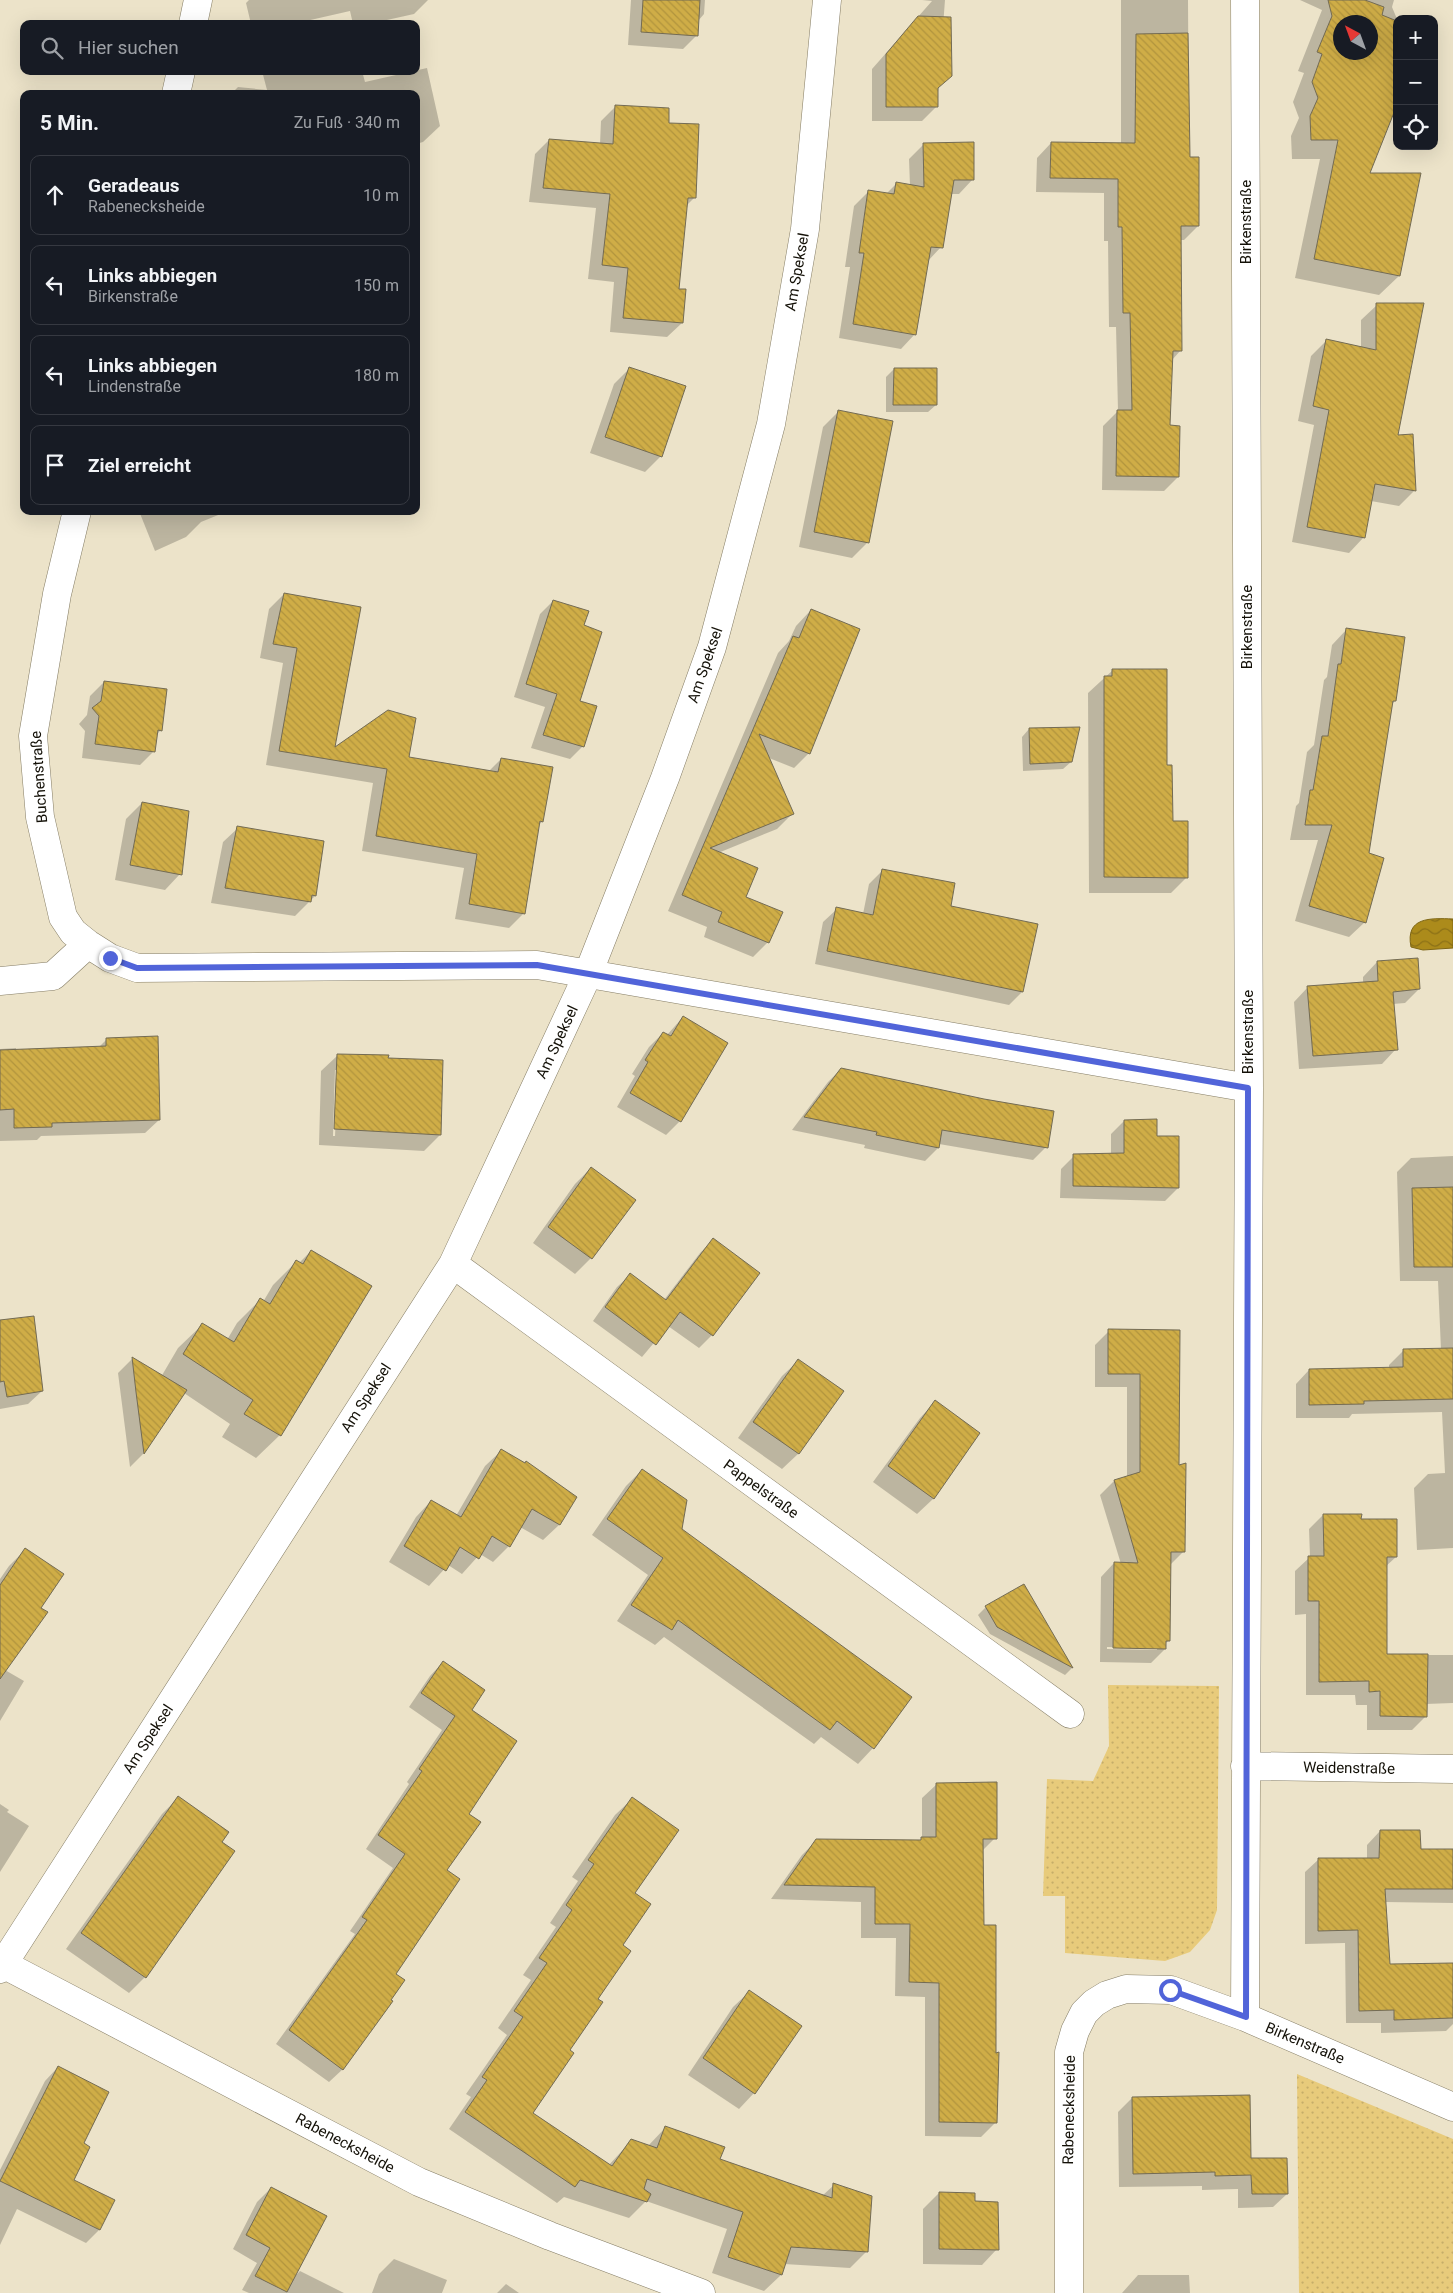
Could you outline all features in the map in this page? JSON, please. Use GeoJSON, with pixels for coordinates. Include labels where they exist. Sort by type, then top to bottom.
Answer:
{"type":"FeatureCollection","features":[{"type":"Feature","properties":{"kind":"street"},"geometry":{"type":"LineString","coordinates":[[194,20],[198,0]]}},
{"type":"Feature","properties":{"kind":"street","name":"Am Speksel"},"geometry":{"type":"LineString","coordinates":[[2,1966],[453,1264],[588,974],[712,647],[771,424],[805,229],[827,0]]}},
{"type":"Feature","properties":{"kind":"street","name":"Birkenstraße"},"geometry":{"type":"LineString","coordinates":[[1245,0],[1248,1088],[1245,1766],[1246,2017],[1453,2107]]}},
{"type":"Feature","properties":{"kind":"street"},"geometry":{"type":"LineString","coordinates":[[177,90],[181,75]]}},
{"type":"Feature","properties":{"kind":"street","name":"Buchenstraße"},"geometry":{"type":"LineString","coordinates":[[76,515],[57,594],[33,736],[40,817],[63,917],[73,932],[110,958],[137,968],[537,965],[1248,1088]]}},
{"type":"Feature","properties":{"kind":"street"},"geometry":{"type":"LineString","coordinates":[[0,981],[53,976],[88,944]]}},
{"type":"Feature","properties":{"kind":"street","name":"Pappelstraße"},"geometry":{"type":"LineString","coordinates":[[453,1264],[1070,1714]]}},
{"type":"Feature","properties":{"kind":"street","name":"Weidenstraße"},"geometry":{"type":"LineString","coordinates":[[1245,1766],[1453,1769]]}},
{"type":"Feature","properties":{"kind":"street","name":"Rabenecksheide"},"geometry":{"type":"LineString","coordinates":[[2,1966],[419,2182],[550,2236],[701,2293]]}},
{"type":"Feature","properties":{"kind":"street","name":"Rabenecksheide"},"geometry":{"type":"LineString","coordinates":[[1068,2293],[1069,2052],[1075,2030],[1084,2013],[1094,2003],[1108,1995],[1126,1989],[1170,1990],[1246,2017]]}},
{"type":"Feature","properties":{"kind":"shaded area"},"geometry":{"type":"Polygon","coordinates":[[[1108,1685],[1219,1686],[1217,1910],[1210,1930],[1190,1952],[1165,1961],[1065,1953],[1065,1896],[1043,1896],[1047,1779],[1093,1781],[1109,1746],[1108,1685]]]}},
{"type":"Feature","properties":{"kind":"shaded area"},"geometry":{"type":"Polygon","coordinates":[[[1297,2074],[1453,2139],[1453,2293],[1299,2293],[1297,2074]]]}},
{"type":"Feature","properties":{"kind":"water"},"geometry":{"type":"Polygon","coordinates":[[[1453,919],[1453,948],[1423,950],[1411,947],[1410,937],[1412,930],[1421,921],[1453,919]]]}},
{"type":"Feature","properties":{"kind":"building"},"geometry":{"type":"Polygon","coordinates":[[[643,0],[700,0],[698,36],[641,32],[643,0]]]}},
{"type":"Feature","properties":{"kind":"building"},"geometry":{"type":"Polygon","coordinates":[[[1328,0],[1365,0],[1384,7],[1382,15],[1393,19],[1393,115],[1370,173],[1421,173],[1400,276],[1314,259],[1338,140],[1311,140],[1310,116],[1318,98],[1312,82],[1322,54],[1317,52],[1332,16],[1328,0]]]}},
{"type":"Feature","properties":{"kind":"building"},"geometry":{"type":"Polygon","coordinates":[[[918,16],[951,17],[952,76],[938,88],[938,107],[886,107],[886,54],[918,16]]]}},
{"type":"Feature","properties":{"kind":"building"},"geometry":{"type":"Polygon","coordinates":[[[1188,33],[1190,157],[1199,157],[1199,226],[1181,226],[1182,351],[1173,351],[1170,425],[1180,426],[1179,477],[1116,476],[1117,410],[1132,410],[1130,313],[1123,313],[1122,227],[1118,227],[1118,179],[1050,178],[1051,142],[1135,143],[1136,34],[1188,33]]]}},
{"type":"Feature","properties":{"kind":"building"},"geometry":{"type":"Polygon","coordinates":[[[615,105],[669,108],[669,123],[699,124],[696,198],[688,198],[679,289],[686,289],[683,323],[623,318],[628,268],[602,265],[610,194],[543,188],[549,139],[613,144],[615,105]]]}},
{"type":"Feature","properties":{"kind":"building"},"geometry":{"type":"Polygon","coordinates":[[[974,142],[974,180],[954,180],[943,248],[931,247],[916,335],[853,324],[864,253],[859,253],[868,190],[894,194],[896,182],[924,187],[923,143],[974,142]]]}},
{"type":"Feature","properties":{"kind":"building"},"geometry":{"type":"Polygon","coordinates":[[[1376,303],[1424,303],[1398,435],[1413,434],[1416,491],[1375,484],[1365,538],[1307,527],[1329,410],[1313,406],[1326,339],[1376,350],[1376,303]]]}},
{"type":"Feature","properties":{"kind":"building"},"geometry":{"type":"Polygon","coordinates":[[[629,367],[686,386],[662,457],[605,437],[629,367]]]}},
{"type":"Feature","properties":{"kind":"building"},"geometry":{"type":"Polygon","coordinates":[[[894,368],[937,368],[937,405],[893,405],[894,368]]]}},
{"type":"Feature","properties":{"kind":"building"},"geometry":{"type":"Polygon","coordinates":[[[838,410],[893,421],[869,543],[814,532],[838,410]]]}},
{"type":"Feature","properties":{"kind":"building"},"geometry":{"type":"Polygon","coordinates":[[[284,593],[361,607],[335,747],[388,710],[416,718],[409,757],[498,772],[501,758],[553,767],[543,822],[540,821],[525,914],[469,904],[477,854],[376,836],[387,769],[279,751],[297,648],[273,644],[284,593]]]}},
{"type":"Feature","properties":{"kind":"building"},"geometry":{"type":"Polygon","coordinates":[[[553,600],[589,611],[584,625],[602,632],[580,701],[597,706],[584,747],[543,735],[557,694],[526,684],[553,600]]]}},
{"type":"Feature","properties":{"kind":"building"},"geometry":{"type":"Polygon","coordinates":[[[811,609],[860,629],[810,754],[759,734],[794,814],[710,848],[758,868],[746,897],[783,912],[769,943],[718,922],[722,912],[682,895],[793,636],[799,638],[811,609]]]}},
{"type":"Feature","properties":{"kind":"building"},"geometry":{"type":"Polygon","coordinates":[[[1346,628],[1405,637],[1396,701],[1393,701],[1369,853],[1384,858],[1366,923],[1309,906],[1332,825],[1305,825],[1310,790],[1313,790],[1322,736],[1328,736],[1338,664],[1341,664],[1346,628]]]}},
{"type":"Feature","properties":{"kind":"building"},"geometry":{"type":"Polygon","coordinates":[[[1112,669],[1167,669],[1167,765],[1172,765],[1173,821],[1188,821],[1188,878],[1104,877],[1104,676],[1112,676],[1112,669]]]}},
{"type":"Feature","properties":{"kind":"building"},"geometry":{"type":"Polygon","coordinates":[[[104,681],[167,689],[162,731],[158,730],[155,752],[95,744],[99,716],[92,708],[101,701],[104,681]]]}},
{"type":"Feature","properties":{"kind":"building"},"geometry":{"type":"Polygon","coordinates":[[[1080,727],[1072,762],[1030,764],[1029,728],[1080,727]]]}},
{"type":"Feature","properties":{"kind":"building"},"geometry":{"type":"Polygon","coordinates":[[[142,802],[189,811],[182,875],[130,865],[142,802]]]}},
{"type":"Feature","properties":{"kind":"building"},"geometry":{"type":"Polygon","coordinates":[[[237,826],[324,841],[316,896],[312,895],[311,902],[225,888],[237,826]]]}},
{"type":"Feature","properties":{"kind":"building"},"geometry":{"type":"Polygon","coordinates":[[[882,869],[955,883],[951,906],[1038,924],[1023,992],[827,951],[836,907],[873,915],[882,869]]]}},
{"type":"Feature","properties":{"kind":"building"},"geometry":{"type":"Polygon","coordinates":[[[1418,958],[1420,989],[1393,992],[1398,1050],[1313,1056],[1307,986],[1378,981],[1377,961],[1418,958]]]}},
{"type":"Feature","properties":{"kind":"building"},"geometry":{"type":"Polygon","coordinates":[[[683,1016],[728,1043],[681,1122],[630,1093],[648,1062],[645,1060],[663,1032],[671,1036],[683,1016]]]}},
{"type":"Feature","properties":{"kind":"building"},"geometry":{"type":"Polygon","coordinates":[[[158,1036],[160,1120],[52,1123],[52,1127],[14,1128],[14,1109],[0,1110],[0,1050],[106,1046],[106,1038],[158,1036]]]}},
{"type":"Feature","properties":{"kind":"building"},"geometry":{"type":"Polygon","coordinates":[[[337,1054],[389,1055],[388,1058],[443,1060],[441,1135],[334,1129],[337,1054]]]}},
{"type":"Feature","properties":{"kind":"building"},"geometry":{"type":"Polygon","coordinates":[[[841,1068],[984,1099],[1054,1111],[1048,1148],[942,1130],[939,1148],[876,1135],[877,1132],[804,1117],[841,1068]]]}},
{"type":"Feature","properties":{"kind":"building"},"geometry":{"type":"Polygon","coordinates":[[[1157,1119],[1157,1136],[1179,1136],[1179,1188],[1073,1186],[1073,1154],[1124,1153],[1124,1120],[1157,1119]]]}},
{"type":"Feature","properties":{"kind":"building"},"geometry":{"type":"Polygon","coordinates":[[[591,1167],[636,1200],[592,1259],[548,1227],[591,1167]]]}},
{"type":"Feature","properties":{"kind":"building"},"geometry":{"type":"Polygon","coordinates":[[[1453,1187],[1453,1267],[1414,1267],[1412,1188],[1453,1187]]]}},
{"type":"Feature","properties":{"kind":"building"},"geometry":{"type":"Polygon","coordinates":[[[713,1238],[760,1273],[713,1336],[680,1312],[656,1345],[605,1307],[630,1273],[666,1300],[713,1238]]]}},
{"type":"Feature","properties":{"kind":"building"},"geometry":{"type":"Polygon","coordinates":[[[311,1250],[372,1286],[281,1436],[244,1414],[253,1400],[183,1354],[202,1323],[234,1342],[260,1298],[270,1304],[296,1260],[303,1264],[311,1250]]]}},
{"type":"Feature","properties":{"kind":"building"},"geometry":{"type":"Polygon","coordinates":[[[34,1316],[43,1391],[7,1397],[4,1381],[0,1382],[0,1320],[34,1316]]]}},
{"type":"Feature","properties":{"kind":"building"},"geometry":{"type":"Polygon","coordinates":[[[1108,1329],[1180,1330],[1179,1465],[1186,1463],[1185,1552],[1171,1552],[1170,1641],[1166,1641],[1166,1649],[1113,1648],[1114,1562],[1138,1563],[1114,1480],[1140,1472],[1140,1374],[1108,1374],[1108,1329]]]}},
{"type":"Feature","properties":{"kind":"building"},"geometry":{"type":"Polygon","coordinates":[[[1453,1348],[1453,1399],[1364,1401],[1364,1404],[1309,1405],[1309,1369],[1403,1367],[1403,1349],[1453,1348]]]}},
{"type":"Feature","properties":{"kind":"building"},"geometry":{"type":"Polygon","coordinates":[[[132,1357],[187,1390],[144,1454],[136,1392],[132,1357]]]}},
{"type":"Feature","properties":{"kind":"building"},"geometry":{"type":"Polygon","coordinates":[[[798,1359],[844,1391],[799,1454],[753,1422],[798,1359]]]}},
{"type":"Feature","properties":{"kind":"building"},"geometry":{"type":"Polygon","coordinates":[[[935,1400],[980,1433],[934,1499],[888,1466],[935,1400]]]}},
{"type":"Feature","properties":{"kind":"building"},"geometry":{"type":"Polygon","coordinates":[[[501,1449],[525,1463],[526,1461],[577,1497],[560,1525],[532,1509],[510,1547],[492,1536],[479,1559],[460,1547],[446,1571],[404,1546],[431,1500],[461,1517],[501,1449]]]}},
{"type":"Feature","properties":{"kind":"building"},"geometry":{"type":"Polygon","coordinates":[[[642,1469],[687,1500],[682,1529],[912,1697],[874,1749],[837,1721],[830,1730],[678,1620],[672,1630],[631,1605],[663,1558],[607,1519],[642,1469]]]}},
{"type":"Feature","properties":{"kind":"building"},"geometry":{"type":"Polygon","coordinates":[[[1323,1514],[1362,1514],[1361,1519],[1397,1519],[1397,1557],[1387,1557],[1387,1654],[1428,1654],[1427,1717],[1380,1716],[1380,1691],[1369,1692],[1369,1681],[1319,1682],[1319,1601],[1308,1601],[1308,1556],[1324,1556],[1323,1514]]]}},
{"type":"Feature","properties":{"kind":"building"},"geometry":{"type":"Polygon","coordinates":[[[25,1548],[64,1574],[41,1608],[48,1612],[0,1679],[0,1585],[25,1548]]]}},
{"type":"Feature","properties":{"kind":"building"},"geometry":{"type":"Polygon","coordinates":[[[1024,1584],[1073,1668],[997,1627],[985,1606],[1024,1584]]]}},
{"type":"Feature","properties":{"kind":"building"},"geometry":{"type":"Polygon","coordinates":[[[443,1661],[485,1690],[472,1710],[517,1741],[469,1814],[481,1822],[447,1870],[460,1879],[396,1974],[405,1980],[391,2000],[393,2001],[343,2070],[289,2030],[367,1920],[362,1917],[405,1854],[378,1835],[422,1771],[419,1769],[455,1716],[421,1693],[443,1661]]]}},
{"type":"Feature","properties":{"kind":"building"},"geometry":{"type":"Polygon","coordinates":[[[997,1782],[997,1839],[983,1839],[984,1925],[996,1925],[996,2053],[999,2052],[997,2123],[939,2122],[939,1983],[909,1982],[910,1924],[875,1924],[875,1887],[784,1885],[816,1839],[921,1840],[921,1837],[936,1837],[936,1783],[997,1782]]]}},
{"type":"Feature","properties":{"kind":"building"},"geometry":{"type":"Polygon","coordinates":[[[178,1796],[229,1832],[222,1842],[235,1851],[146,1978],[81,1933],[178,1796]]]}},
{"type":"Feature","properties":{"kind":"building"},"geometry":{"type":"Polygon","coordinates":[[[632,1797],[679,1830],[635,1893],[651,1904],[623,1945],[631,1951],[598,1999],[603,2002],[570,2050],[574,2053],[533,2113],[612,2166],[631,2139],[657,2148],[665,2126],[725,2147],[720,2159],[832,2198],[833,2183],[872,2196],[868,2252],[791,2247],[782,2275],[728,2257],[743,2212],[647,2179],[644,2189],[651,2194],[647,2202],[580,2180],[575,2187],[465,2112],[487,2080],[482,2077],[523,2017],[514,2011],[547,1963],[539,1958],[572,1910],[566,1905],[594,1864],[588,1860],[632,1797]]]}},
{"type":"Feature","properties":{"kind":"building"},"geometry":{"type":"Polygon","coordinates":[[[1380,1830],[1420,1830],[1421,1849],[1453,1849],[1453,1889],[1385,1889],[1390,1964],[1453,1963],[1453,2018],[1394,2020],[1394,2010],[1359,2011],[1358,1930],[1318,1931],[1318,1858],[1379,1858],[1380,1830]]]}},
{"type":"Feature","properties":{"kind":"building"},"geometry":{"type":"Polygon","coordinates":[[[749,1990],[802,2026],[755,2094],[703,2058],[749,1990]]]}},
{"type":"Feature","properties":{"kind":"building"},"geometry":{"type":"Polygon","coordinates":[[[58,2066],[109,2092],[84,2143],[90,2147],[74,2180],[115,2200],[100,2230],[0,2181],[58,2066]]]}},
{"type":"Feature","properties":{"kind":"building"},"geometry":{"type":"Polygon","coordinates":[[[1250,2095],[1251,2158],[1287,2158],[1288,2194],[1252,2194],[1251,2175],[1215,2176],[1215,2172],[1133,2174],[1132,2097],[1250,2095]]]}},
{"type":"Feature","properties":{"kind":"building"},"geometry":{"type":"Polygon","coordinates":[[[271,2187],[327,2216],[287,2292],[255,2276],[270,2248],[246,2235],[271,2187]]]}},
{"type":"Feature","properties":{"kind":"building"},"geometry":{"type":"Polygon","coordinates":[[[939,2192],[975,2193],[975,2201],[998,2202],[999,2250],[939,2249],[939,2192]]]}},
{"type":"Feature","properties":{"kind":"route"},"geometry":{"type":"LineString","coordinates":[[110,958],[137,968],[537,965],[1248,1088],[1245,1766],[1246,2017],[1170,1990]]}}]}
